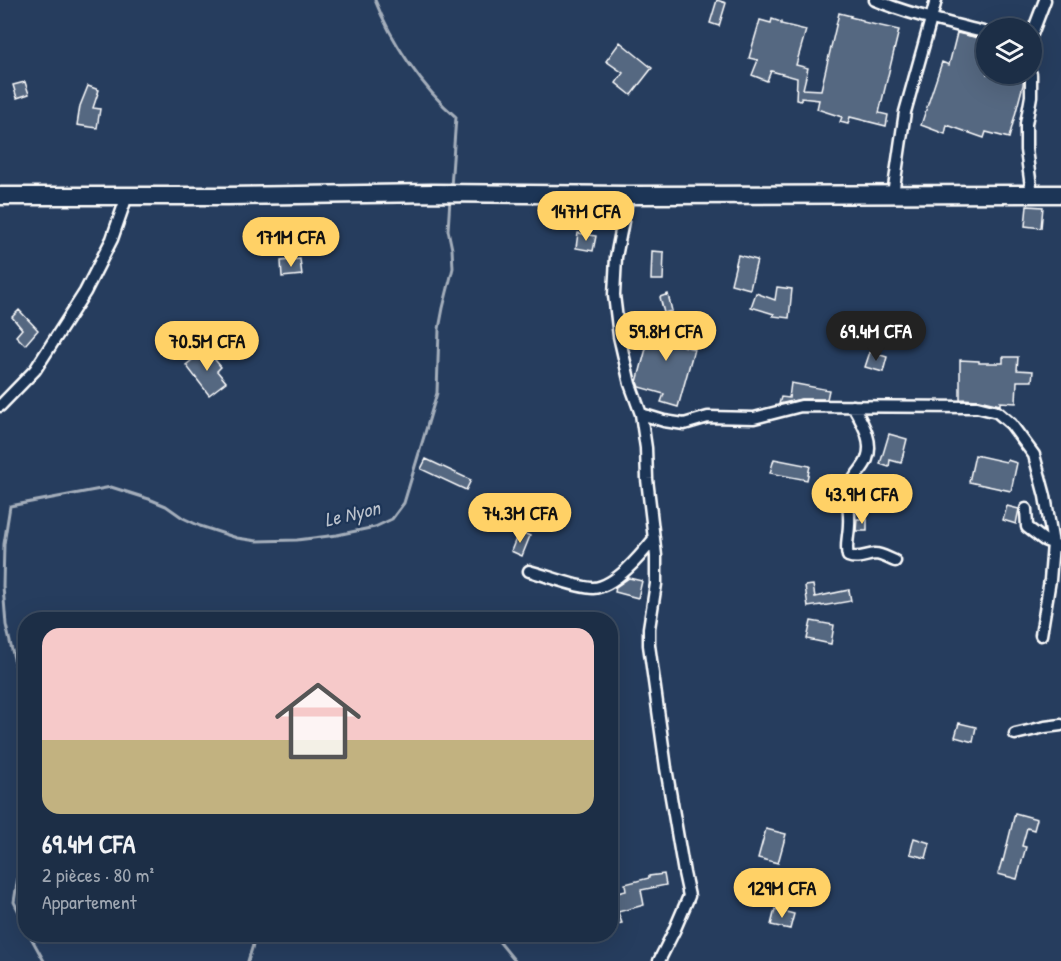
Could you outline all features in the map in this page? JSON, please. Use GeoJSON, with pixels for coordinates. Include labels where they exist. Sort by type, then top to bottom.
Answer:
{"type":"FeatureCollection","features":[{"type":"Feature","properties":{"kind":"main road"},"geometry":{"type":"LineString","coordinates":[[0,195],[1061,194]]}},
{"type":"Feature","properties":{"kind":"street"},"geometry":{"type":"LineString","coordinates":[[875,0],[897,9],[976,30]]}},
{"type":"Feature","properties":{"kind":"street"},"geometry":{"type":"LineString","coordinates":[[893,194],[905,112],[936,0]]}},
{"type":"Feature","properties":{"kind":"street"},"geometry":{"type":"LineString","coordinates":[[1039,18],[1046,0]]}},
{"type":"Feature","properties":{"kind":"street"},"geometry":{"type":"LineString","coordinates":[[1031,84],[1026,124],[1026,150],[1032,194]]}},
{"type":"Feature","properties":{"kind":"street"},"geometry":{"type":"LineString","coordinates":[[628,195],[616,257],[614,295],[619,336],[630,384],[641,414],[646,448],[656,556],[656,584],[649,628],[649,645],[666,768],[689,896],[659,961]]}},
{"type":"Feature","properties":{"kind":"street"},"geometry":{"type":"LineString","coordinates":[[0,406],[35,370],[85,292],[112,239],[127,196]]}},
{"type":"Feature","properties":{"kind":"street"},"geometry":{"type":"LineString","coordinates":[[641,414],[684,424],[708,417],[754,418],[801,406],[977,407],[997,412],[1011,424],[1034,455],[1057,545],[1041,635]]}},
{"type":"Feature","properties":{"kind":"street"},"geometry":{"type":"LineString","coordinates":[[854,406],[867,435],[869,447],[867,460],[850,485],[848,556],[854,559],[875,554],[895,561]]}},
{"type":"Feature","properties":{"kind":"street"},"geometry":{"type":"LineString","coordinates":[[1026,509],[1027,527],[1044,540],[1057,545]]}},
{"type":"Feature","properties":{"kind":"street"},"geometry":{"type":"LineString","coordinates":[[529,571],[593,588],[607,584],[636,560],[654,539]]}},
{"type":"Feature","properties":{"kind":"street"},"geometry":{"type":"LineString","coordinates":[[1015,734],[1061,725]]}},
{"type":"Feature","properties":{"kind":"building"},"geometry":{"type":"Polygon","coordinates":[[[717,0],[726,3],[719,26],[710,23],[717,0]]]}},
{"type":"Feature","properties":{"kind":"building"},"geometry":{"type":"Polygon","coordinates":[[[839,13],[863,20],[863,22],[899,30],[879,113],[888,115],[886,126],[850,117],[848,124],[840,122],[842,117],[817,109],[819,100],[801,98],[801,101],[796,100],[797,78],[771,71],[767,81],[752,75],[758,60],[749,58],[760,20],[771,23],[772,19],[781,24],[806,30],[796,65],[808,68],[803,89],[821,90],[839,13]]]}},
{"type":"Feature","properties":{"kind":"building"},"geometry":{"type":"Polygon","coordinates":[[[957,33],[976,37],[976,84],[1023,84],[1009,138],[986,132],[984,138],[947,125],[945,134],[921,125],[942,62],[949,65],[957,33]]]}},
{"type":"Feature","properties":{"kind":"building"},"geometry":{"type":"Polygon","coordinates":[[[620,42],[652,68],[631,95],[616,83],[623,73],[606,61],[620,42]]]}},
{"type":"Feature","properties":{"kind":"building"},"geometry":{"type":"Polygon","coordinates":[[[25,82],[29,94],[17,98],[13,85],[25,82]]]}},
{"type":"Feature","properties":{"kind":"building"},"geometry":{"type":"Polygon","coordinates":[[[88,86],[99,90],[93,108],[100,109],[97,128],[77,125],[80,106],[88,86]]]}},
{"type":"Feature","properties":{"kind":"building"},"geometry":{"type":"Polygon","coordinates":[[[1027,206],[1043,207],[1041,228],[1025,226],[1027,206]]]}},
{"type":"Feature","properties":{"kind":"building"},"geometry":{"type":"Polygon","coordinates":[[[578,233],[596,236],[593,251],[576,248],[578,233]]]}},
{"type":"Feature","properties":{"kind":"building"},"geometry":{"type":"Polygon","coordinates":[[[652,251],[664,252],[663,280],[651,280],[652,251]]]}},
{"type":"Feature","properties":{"kind":"building"},"geometry":{"type":"Polygon","coordinates":[[[738,255],[757,260],[750,289],[731,284],[738,255]]]}},
{"type":"Feature","properties":{"kind":"building"},"geometry":{"type":"Polygon","coordinates":[[[300,259],[302,275],[282,277],[281,261],[300,259]]]}},
{"type":"Feature","properties":{"kind":"building"},"geometry":{"type":"Polygon","coordinates":[[[777,287],[792,289],[789,318],[773,316],[774,314],[751,307],[756,293],[775,300],[777,287]]]}},
{"type":"Feature","properties":{"kind":"building"},"geometry":{"type":"Polygon","coordinates":[[[668,294],[672,311],[664,313],[660,297],[668,294]]]}},
{"type":"Feature","properties":{"kind":"building"},"geometry":{"type":"Polygon","coordinates":[[[19,310],[38,330],[25,345],[16,336],[22,329],[12,317],[19,310]]]}},
{"type":"Feature","properties":{"kind":"building"},"geometry":{"type":"Polygon","coordinates":[[[654,319],[688,330],[683,346],[694,349],[678,407],[661,402],[664,394],[639,387],[637,382],[654,319]]]}},
{"type":"Feature","properties":{"kind":"building"},"geometry":{"type":"Polygon","coordinates":[[[206,349],[221,367],[217,371],[226,382],[209,395],[186,365],[206,349]]]}},
{"type":"Feature","properties":{"kind":"building"},"geometry":{"type":"Polygon","coordinates":[[[870,352],[887,357],[883,372],[865,367],[870,352]]]}},
{"type":"Feature","properties":{"kind":"building"},"geometry":{"type":"Polygon","coordinates":[[[1003,357],[1018,357],[1017,370],[1033,371],[1032,381],[1017,381],[1016,403],[1000,402],[1000,405],[979,400],[960,399],[960,360],[1003,363],[1003,357]]]}},
{"type":"Feature","properties":{"kind":"building"},"geometry":{"type":"Polygon","coordinates":[[[791,383],[829,390],[827,399],[801,399],[779,404],[781,397],[789,398],[791,383]]]}},
{"type":"Feature","properties":{"kind":"building"},"geometry":{"type":"Polygon","coordinates":[[[889,434],[907,439],[901,463],[890,460],[889,467],[880,464],[889,434]]]}},
{"type":"Feature","properties":{"kind":"building"},"geometry":{"type":"Polygon","coordinates":[[[975,455],[1017,463],[1011,491],[969,482],[975,455]]]}},
{"type":"Feature","properties":{"kind":"building"},"geometry":{"type":"Polygon","coordinates":[[[426,459],[471,480],[466,490],[421,469],[426,459]]]}},
{"type":"Feature","properties":{"kind":"building"},"geometry":{"type":"Polygon","coordinates":[[[774,459],[810,466],[807,480],[770,473],[774,459]]]}},
{"type":"Feature","properties":{"kind":"building"},"geometry":{"type":"Polygon","coordinates":[[[885,479],[900,484],[897,497],[881,493],[885,479]]]}},
{"type":"Feature","properties":{"kind":"building"},"geometry":{"type":"Polygon","coordinates":[[[1007,506],[1019,509],[1016,524],[1003,520],[1007,506]]]}},
{"type":"Feature","properties":{"kind":"building"},"geometry":{"type":"Polygon","coordinates":[[[857,519],[867,519],[867,531],[856,531],[857,519]]]}},
{"type":"Feature","properties":{"kind":"building"},"geometry":{"type":"Polygon","coordinates":[[[519,531],[530,536],[522,556],[511,551],[519,531]]]}},
{"type":"Feature","properties":{"kind":"building"},"geometry":{"type":"Polygon","coordinates":[[[629,578],[642,581],[638,598],[615,592],[616,587],[629,578]]]}},
{"type":"Feature","properties":{"kind":"building"},"geometry":{"type":"Polygon","coordinates":[[[813,585],[815,597],[849,590],[851,601],[808,607],[805,586],[813,585]]]}},
{"type":"Feature","properties":{"kind":"building"},"geometry":{"type":"Polygon","coordinates":[[[811,621],[834,625],[831,644],[807,639],[811,621]]]}},
{"type":"Feature","properties":{"kind":"building"},"geometry":{"type":"Polygon","coordinates":[[[959,723],[976,727],[973,742],[955,737],[959,723]]]}},
{"type":"Feature","properties":{"kind":"building"},"geometry":{"type":"Polygon","coordinates":[[[1015,813],[1037,819],[1034,830],[1027,828],[1022,846],[1026,847],[1017,879],[998,874],[1015,813]]]}},
{"type":"Feature","properties":{"kind":"building"},"geometry":{"type":"Polygon","coordinates":[[[766,829],[786,834],[778,863],[758,858],[766,829]]]}},
{"type":"Feature","properties":{"kind":"building"},"geometry":{"type":"Polygon","coordinates":[[[914,838],[930,843],[926,858],[910,854],[914,838]]]}},
{"type":"Feature","properties":{"kind":"building"},"geometry":{"type":"Polygon","coordinates":[[[664,874],[666,885],[641,890],[644,905],[618,912],[618,893],[626,891],[625,884],[649,878],[649,876],[664,874]]]}},
{"type":"Feature","properties":{"kind":"building"},"geometry":{"type":"Polygon","coordinates":[[[775,909],[794,914],[790,929],[771,925],[775,909]]]}},
{"type":"Feature","properties":{"kind":"building"},"geometry":{"type":"Polygon","coordinates":[[[618,912],[622,923],[618,924],[618,912]]]}},
{"type":"Feature","properties":{"kind":"waterway","name":"Le Nyon"},"geometry":{"type":"LineString","coordinates":[[375,0],[390,32],[409,63],[432,93],[456,117],[451,187]]}},
{"type":"Feature","properties":{"kind":"waterway","name":"Le Nyon"},"geometry":{"type":"LineString","coordinates":[[18,684],[6,625],[3,586],[4,544],[10,506],[111,487],[166,506],[200,526],[237,538],[257,541],[297,540],[337,535],[375,527],[392,519],[404,503],[437,393],[439,329],[453,268],[448,230],[450,199]]}},
{"type":"Feature","properties":{"kind":"waterway","name":"Le Nyon"},"geometry":{"type":"LineString","coordinates":[[18,877],[14,902],[18,910]]}},
{"type":"Feature","properties":{"kind":"waterway","name":"Le Nyon"},"geometry":{"type":"LineString","coordinates":[[33,942],[44,961]]}},
{"type":"Feature","properties":{"kind":"waterway"},"geometry":{"type":"LineString","coordinates":[[248,961],[253,942]]}},
{"type":"Feature","properties":{"kind":"waterway"},"geometry":{"type":"LineString","coordinates":[[500,942],[515,961]]}}]}
